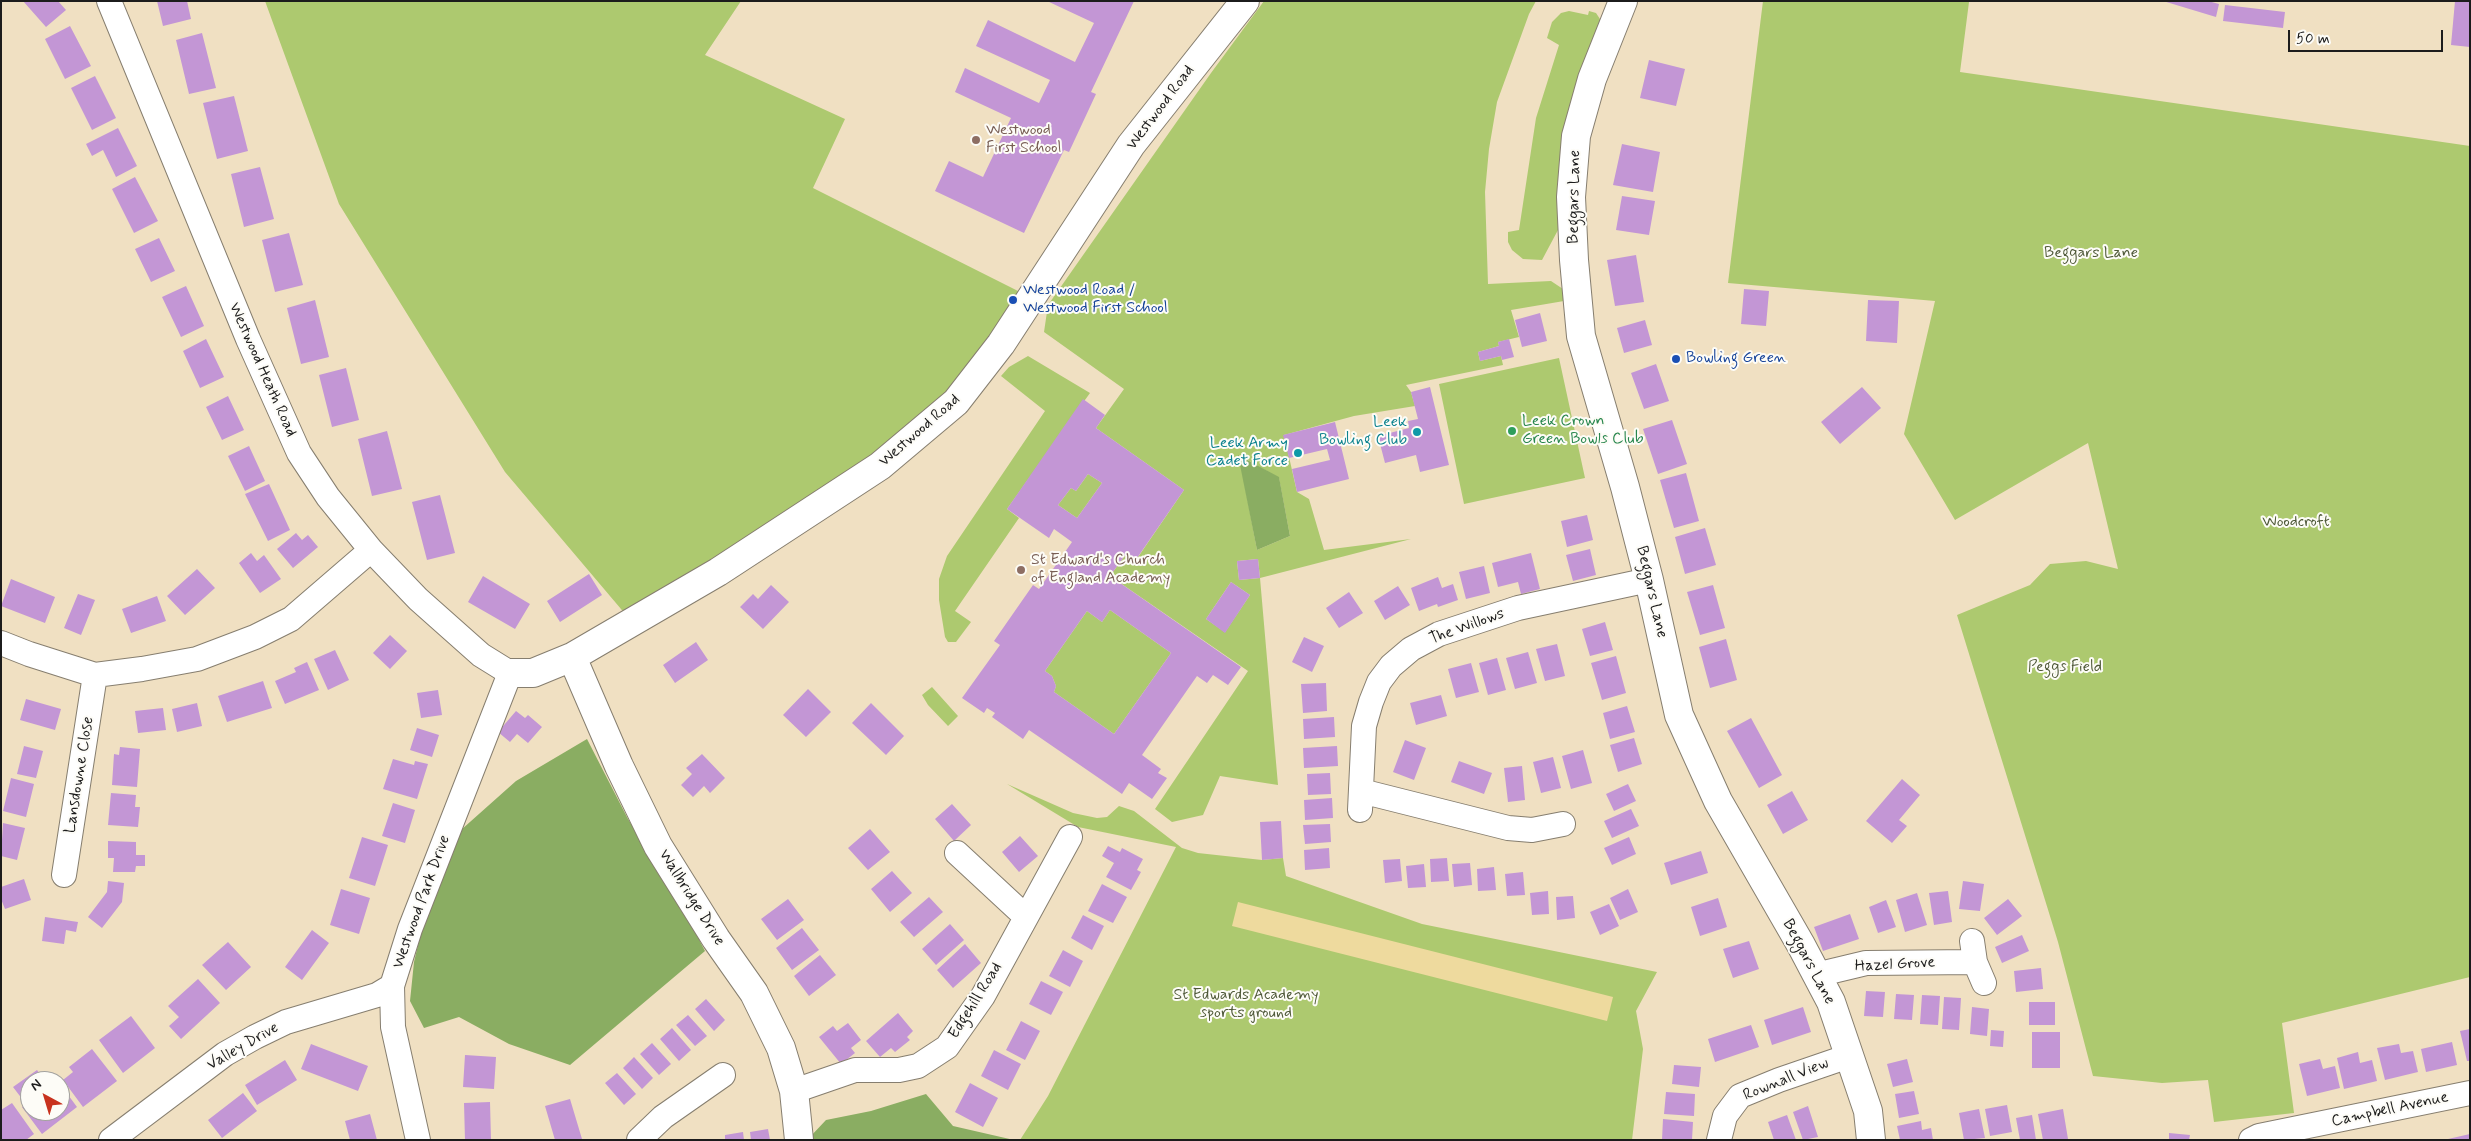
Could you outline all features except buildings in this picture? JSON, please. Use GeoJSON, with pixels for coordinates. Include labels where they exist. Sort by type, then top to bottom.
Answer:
{"type":"FeatureCollection","features":[{"type":"Feature","properties":{"kind":"street","name":"Westwood Heath Road"},"geometry":{"type":"LineString","coordinates":[[109,1],[248,339],[299,452],[328,497],[371,550],[453,631],[482,655],[510,673]]}},
{"type":"Feature","properties":{"kind":"street","name":"Westwood Road"},"geometry":{"type":"LineString","coordinates":[[510,673],[532,673],[572,657],[718,572],[880,466],[956,402],[1002,344],[1131,145],[1245,1]]}},
{"type":"Feature","properties":{"kind":"street","name":"Beggars Lane"},"geometry":{"type":"LineString","coordinates":[[1620,7],[1592,79],[1576,136],[1571,197],[1574,260],[1581,336],[1649,580],[1680,715],[1718,801],[1801,945],[1831,1002],[1868,1111],[1872,1140]]}},
{"type":"Feature","properties":{"kind":"street"},"geometry":{"type":"LineString","coordinates":[[1,643],[95,675],[196,659],[255,637],[291,619],[371,550]]}},
{"type":"Feature","properties":{"kind":"street","name":"The Willows"},"geometry":{"type":"LineString","coordinates":[[1563,824],[1532,830],[1508,828],[1361,800],[1364,726],[1370,702],[1379,682],[1391,666],[1411,649],[1439,634],[1518,608],[1649,580]]}},
{"type":"Feature","properties":{"kind":"street","name":"Wallbridge Drive"},"geometry":{"type":"LineString","coordinates":[[572,657],[619,766],[658,846],[716,939],[754,993],[781,1048],[794,1091],[799,1140]]}},
{"type":"Feature","properties":{"kind":"street","name":"Westwood Park Drive"},"geometry":{"type":"LineString","coordinates":[[418,1140],[393,1027],[392,986],[410,929],[510,673]]}},
{"type":"Feature","properties":{"kind":"street","name":"Lansdowne Close"},"geometry":{"type":"LineString","coordinates":[[64,875],[95,675]]}},
{"type":"Feature","properties":{"kind":"street","name":"Edgehill Road"},"geometry":{"type":"LineString","coordinates":[[794,1091],[855,1070],[899,1070],[918,1066],[947,1047],[983,996],[1070,837]]}},
{"type":"Feature","properties":{"kind":"street"},"geometry":{"type":"LineString","coordinates":[[957,853],[1026,917]]}},
{"type":"Feature","properties":{"kind":"street","name":"Hazel Grove"},"geometry":{"type":"LineString","coordinates":[[1816,975],[1866,963],[1977,962]]}},
{"type":"Feature","properties":{"kind":"street","name":"Valley Drive"},"geometry":{"type":"LineString","coordinates":[[111,1140],[225,1054],[255,1037],[286,1022],[377,995],[392,986]]}},
{"type":"Feature","properties":{"kind":"street","name":"Rownall View"},"geometry":{"type":"LineString","coordinates":[[1719,1140],[1725,1116],[1740,1096],[1849,1056]]}},
{"type":"Feature","properties":{"kind":"street"},"geometry":{"type":"LineString","coordinates":[[639,1140],[662,1117],[723,1076]]}},
{"type":"Feature","properties":{"kind":"street","name":"Campbell Avenue"},"geometry":{"type":"LineString","coordinates":[[2251,1140],[2259,1136],[2470,1093]]}},
{"type":"Feature","properties":{"kind":"green space"},"geometry":{"type":"Polygon","coordinates":[[[265,1],[741,1],[705,55],[845,119],[813,188],[1020,292],[932,423],[632,622],[505,472],[339,204],[265,1]]]}},
{"type":"Feature","properties":{"kind":"green space"},"geometry":{"type":"Polygon","coordinates":[[[1264,1],[1536,1],[1529,14],[1497,102],[1489,149],[1485,192],[1488,284],[1551,281],[1566,291],[1564,301],[1511,310],[1519,337],[1498,342],[1499,346],[1478,352],[1480,361],[1501,356],[1503,365],[1406,385],[1411,392],[1415,406],[1354,416],[1284,435],[1297,492],[1309,499],[1324,550],[1411,539],[1260,578],[1278,785],[1220,776],[1203,815],[1172,822],[1155,809],[1248,671],[1110,576],[1126,554],[1136,560],[1184,490],[1096,428],[1124,389],[1044,332],[1048,305],[1211,73],[1264,1]],[[1239,455],[1257,550],[1290,536],[1279,478],[1239,455]],[[1258,559],[1237,561],[1239,580],[1260,578],[1258,559]],[[1231,582],[1206,619],[1225,632],[1250,595],[1231,582]]]}},
{"type":"Feature","properties":{"kind":"green space"},"geometry":{"type":"Polygon","coordinates":[[[1763,1],[1969,2],[1960,72],[2470,146],[2470,977],[2282,1023],[2294,1113],[2214,1122],[2208,1080],[2162,1083],[2093,1076],[2058,942],[1957,615],[2030,585],[2050,564],[2086,561],[2118,569],[2088,443],[1955,520],[1904,434],[1935,301],[1728,283],[1763,1]]]}},
{"type":"Feature","properties":{"kind":"green space"},"geometry":{"type":"Polygon","coordinates":[[[1569,11],[1588,15],[1589,11],[1596,13],[1604,25],[1566,138],[1557,186],[1558,230],[1542,260],[1523,259],[1512,250],[1508,242],[1508,232],[1519,230],[1536,118],[1559,45],[1547,38],[1552,22],[1561,13],[1569,11]]]}},
{"type":"Feature","properties":{"kind":"green space"},"geometry":{"type":"Polygon","coordinates":[[[1028,356],[1090,393],[1007,509],[1019,518],[955,611],[971,622],[956,642],[948,642],[945,637],[939,600],[939,579],[947,556],[1045,411],[1001,376],[1009,367],[1028,356]]]}},
{"type":"Feature","properties":{"kind":"green space","name":"Leek Crown Green Bowls Club"},"geometry":{"type":"Polygon","coordinates":[[[1559,358],[1585,478],[1464,504],[1439,384],[1559,358]]]}},
{"type":"Feature","properties":{"kind":"green space"},"geometry":{"type":"Polygon","coordinates":[[[1238,455],[1279,477],[1290,536],[1257,550],[1238,455]]]}},
{"type":"Feature","properties":{"kind":"green space"},"geometry":{"type":"Polygon","coordinates":[[[1088,474],[1102,483],[1077,518],[1058,505],[1071,488],[1076,491],[1088,474]]]}},
{"type":"Feature","properties":{"kind":"green space"},"geometry":{"type":"Polygon","coordinates":[[[1110,610],[1171,653],[1114,734],[1054,692],[1056,686],[1052,676],[1045,671],[1087,611],[1102,622],[1110,610]]]}},
{"type":"Feature","properties":{"kind":"green space"},"geometry":{"type":"Polygon","coordinates":[[[932,687],[958,716],[948,726],[928,705],[922,695],[932,687]]]}},
{"type":"Feature","properties":{"kind":"green space"},"geometry":{"type":"Polygon","coordinates":[[[587,739],[628,819],[675,893],[705,951],[570,1065],[509,1044],[459,1017],[424,1028],[410,1001],[414,962],[426,911],[452,838],[516,781],[587,739]]]}},
{"type":"Feature","properties":{"kind":"green space","name":"St Edwards Academy sports ground"},"geometry":{"type":"Polygon","coordinates":[[[1007,784],[1073,813],[1097,818],[1107,817],[1119,806],[1134,811],[1182,848],[1198,853],[1262,860],[1283,858],[1286,876],[1422,924],[1657,972],[1636,1011],[1643,1049],[1632,1140],[1020,1140],[1048,1096],[1176,847],[1078,827],[1007,784]]]}},
{"type":"Feature","properties":{"kind":"green space"},"geometry":{"type":"Polygon","coordinates":[[[926,1094],[953,1126],[1014,1140],[811,1140],[810,1137],[826,1120],[871,1111],[926,1094]]]}},
{"type":"Feature","properties":{"kind":"sand"},"geometry":{"type":"Polygon","coordinates":[[[1238,902],[1613,997],[1607,1021],[1232,926],[1238,902]]]}},
{"type":"Feature","properties":{"kind":"place","name":"Westwood First School"},"geometry":{"type":"Point","coordinates":[976,140]}},
{"type":"Feature","properties":{"kind":"place","name":"Westwood Road / Westwood First School"},"geometry":{"type":"Point","coordinates":[1013,300]}},
{"type":"Feature","properties":{"kind":"place","name":"Bowling Green"},"geometry":{"type":"Point","coordinates":[1676,359]}},
{"type":"Feature","properties":{"kind":"place","name":"Leek Crown Green Bowls Club"},"geometry":{"type":"Point","coordinates":[1512,431]}},
{"type":"Feature","properties":{"kind":"place","name":"Leek Bowling Club"},"geometry":{"type":"Point","coordinates":[1417,432]}},
{"type":"Feature","properties":{"kind":"place","name":"Leek Army Cadet Force"},"geometry":{"type":"Point","coordinates":[1298,453]}},
{"type":"Feature","properties":{"kind":"place","name":"St Edward's Church of England Academy"},"geometry":{"type":"Point","coordinates":[1021,570]}},
{"type":"Feature","properties":{"kind":"park label","name":"Woodcroft"},"geometry":{"type":"Point","coordinates":[2296,523]}},
{"type":"Feature","properties":{"kind":"park label","name":"Peggs Field"},"geometry":{"type":"Point","coordinates":[2065,668]}}]}
